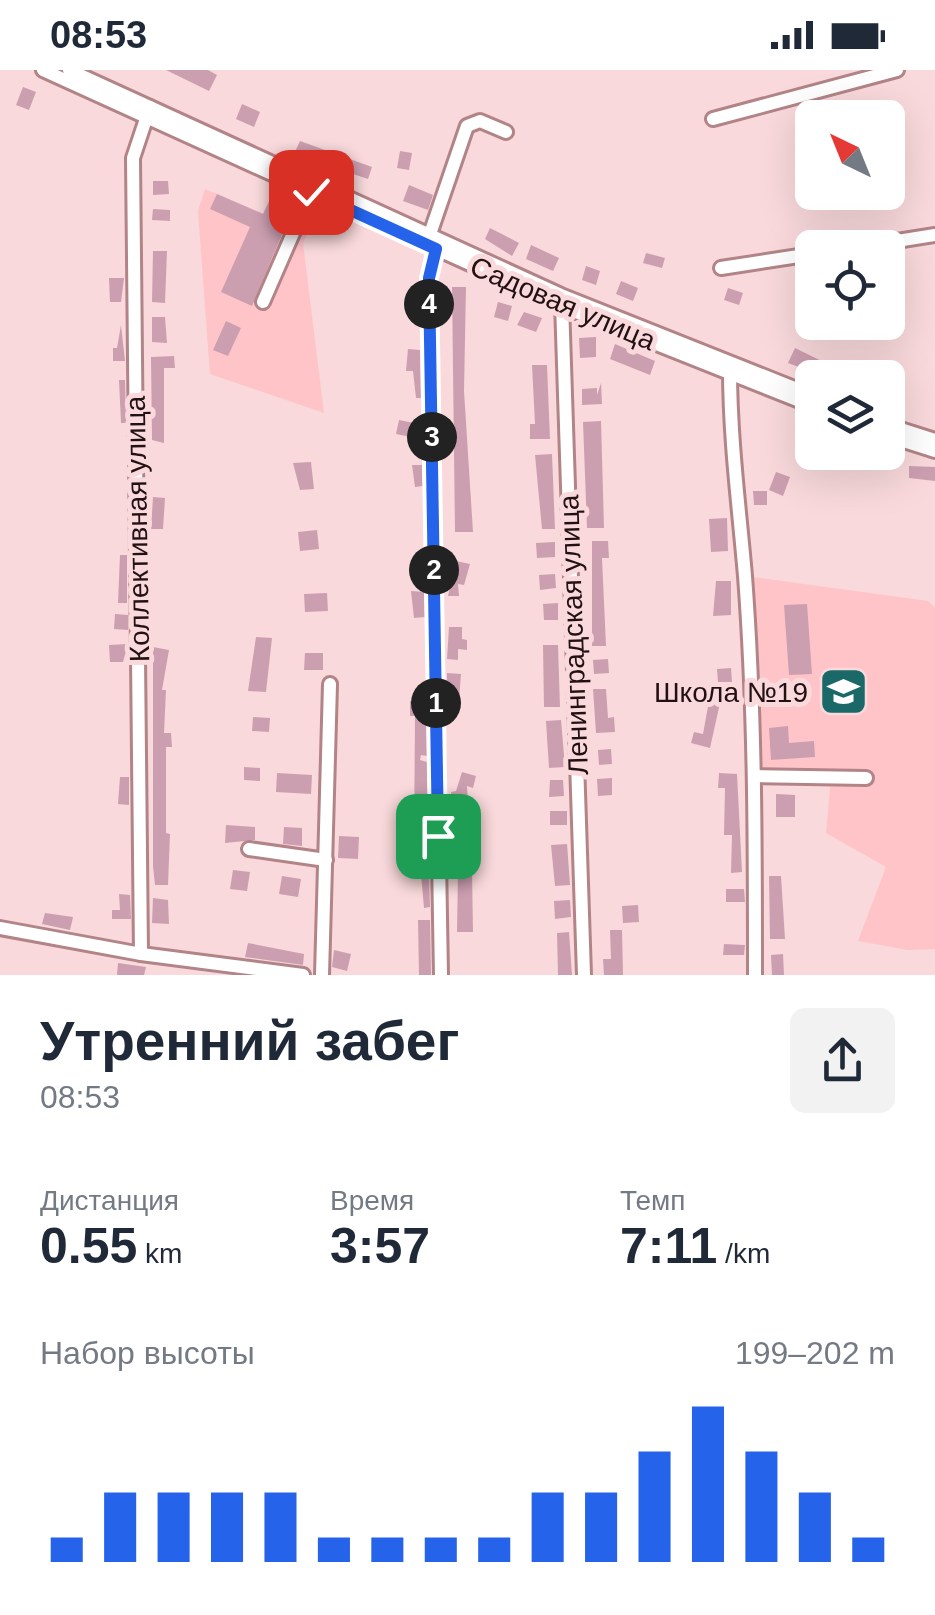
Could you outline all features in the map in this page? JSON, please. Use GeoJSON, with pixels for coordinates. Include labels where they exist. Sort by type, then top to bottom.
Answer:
{"type":"FeatureCollection","features":[{"type":"Feature","properties":{"kind":"street","name":"Садовая улица"},"geometry":{"type":"LineString","coordinates":[[43,70],[430,234],[562,300]]}},
{"type":"Feature","properties":{"kind":"street","name":"Садовая улица"},"geometry":{"type":"LineString","coordinates":[[70,70],[148,113],[436,249],[795,389]]}},
{"type":"Feature","properties":{"kind":"street"},"geometry":{"type":"LineString","coordinates":[[713,118],[898,70]]}},
{"type":"Feature","properties":{"kind":"street","name":"Коллективная улица"},"geometry":{"type":"LineString","coordinates":[[142,954],[133,158],[148,113]]}},
{"type":"Feature","properties":{"kind":"street"},"geometry":{"type":"LineString","coordinates":[[441,975],[429,278],[436,249],[430,234],[466,126],[480,120],[506,132]]}},
{"type":"Feature","properties":{"kind":"street"},"geometry":{"type":"LineString","coordinates":[[263,302],[311,192]]}},
{"type":"Feature","properties":{"kind":"street"},"geometry":{"type":"LineString","coordinates":[[905,240],[935,235]]}},
{"type":"Feature","properties":{"kind":"street"},"geometry":{"type":"LineString","coordinates":[[721,268],[795,257]]}},
{"type":"Feature","properties":{"kind":"street","name":"Ленинградская улица"},"geometry":{"type":"LineString","coordinates":[[562,300],[584,975]]}},
{"type":"Feature","properties":{"kind":"street","name":"Садовая улица"},"geometry":{"type":"LineString","coordinates":[[730,367],[795,398]]}},
{"type":"Feature","properties":{"kind":"street"},"geometry":{"type":"LineString","coordinates":[[730,367],[728,410],[744,576],[754,776],[755,975]]}},
{"type":"Feature","properties":{"kind":"street"},"geometry":{"type":"LineString","coordinates":[[905,430],[935,440]]}},
{"type":"Feature","properties":{"kind":"street"},"geometry":{"type":"LineString","coordinates":[[905,441],[935,450]]}},
{"type":"Feature","properties":{"kind":"street"},"geometry":{"type":"LineString","coordinates":[[322,975],[330,684]]}},
{"type":"Feature","properties":{"kind":"street"},"geometry":{"type":"LineString","coordinates":[[754,776],[866,778]]}},
{"type":"Feature","properties":{"kind":"street"},"geometry":{"type":"LineString","coordinates":[[250,849],[326,860]]}},
{"type":"Feature","properties":{"kind":"street"},"geometry":{"type":"LineString","coordinates":[[0,928],[258,972],[304,975]]}},
{"type":"Feature","properties":{"kind":"shaded area"},"geometry":{"type":"Polygon","coordinates":[[[205,189],[308,232],[303,243],[324,413],[210,374],[198,211],[205,189]]]}},
{"type":"Feature","properties":{"kind":"shaded area","name":"Школа №19"},"geometry":{"type":"Polygon","coordinates":[[[745,576],[928,601],[935,608],[935,949],[908,950],[858,941],[886,867],[826,833],[831,777],[754,776],[745,576]]]}},
{"type":"Feature","properties":{"kind":"building"},"geometry":{"type":"Polygon","coordinates":[[[166,70],[208,70],[217,75],[209,91],[166,70]]]}},
{"type":"Feature","properties":{"kind":"building"},"geometry":{"type":"Polygon","coordinates":[[[23,87],[36,92],[29,110],[16,105],[23,87]]]}},
{"type":"Feature","properties":{"kind":"building"},"geometry":{"type":"Polygon","coordinates":[[[242,104],[260,112],[254,127],[236,119],[242,104]]]}},
{"type":"Feature","properties":{"kind":"building"},"geometry":{"type":"Polygon","coordinates":[[[300,141],[372,167],[368,179],[294,154],[300,141]]]}},
{"type":"Feature","properties":{"kind":"building"},"geometry":{"type":"Polygon","coordinates":[[[400,151],[412,153],[409,170],[397,168],[400,151]]]}},
{"type":"Feature","properties":{"kind":"building"},"geometry":{"type":"Polygon","coordinates":[[[153,181],[168,181],[169,194],[153,195],[153,181]]]}},
{"type":"Feature","properties":{"kind":"building"},"geometry":{"type":"Polygon","coordinates":[[[409,185],[433,195],[428,210],[403,201],[409,185]]]}},
{"type":"Feature","properties":{"kind":"building"},"geometry":{"type":"Polygon","coordinates":[[[274,191],[296,201],[252,306],[221,292],[250,227],[210,209],[217,194],[263,214],[274,191]]]}},
{"type":"Feature","properties":{"kind":"building"},"geometry":{"type":"Polygon","coordinates":[[[153,209],[170,210],[170,221],[152,220],[153,209]]]}},
{"type":"Feature","properties":{"kind":"building"},"geometry":{"type":"Polygon","coordinates":[[[490,228],[519,243],[512,256],[485,239],[490,228]]]}},
{"type":"Feature","properties":{"kind":"building"},"geometry":{"type":"Polygon","coordinates":[[[531,245],[559,258],[553,271],[526,259],[531,245]]]}},
{"type":"Feature","properties":{"kind":"building"},"geometry":{"type":"Polygon","coordinates":[[[153,251],[167,251],[165,303],[152,302],[153,251]]]}},
{"type":"Feature","properties":{"kind":"building"},"geometry":{"type":"Polygon","coordinates":[[[646,253],[665,258],[662,268],[643,263],[646,253]]]}},
{"type":"Feature","properties":{"kind":"building"},"geometry":{"type":"Polygon","coordinates":[[[586,266],[600,271],[596,285],[582,280],[586,266]]]}},
{"type":"Feature","properties":{"kind":"building"},"geometry":{"type":"Polygon","coordinates":[[[109,278],[124,278],[121,302],[110,302],[109,278]]]}},
{"type":"Feature","properties":{"kind":"building"},"geometry":{"type":"Polygon","coordinates":[[[621,281],[638,288],[633,301],[616,294],[621,281]]]}},
{"type":"Feature","properties":{"kind":"building"},"geometry":{"type":"Polygon","coordinates":[[[452,287],[466,287],[464,391],[473,532],[455,532],[452,287]]]}},
{"type":"Feature","properties":{"kind":"building"},"geometry":{"type":"Polygon","coordinates":[[[728,288],[743,293],[739,305],[724,300],[728,288]]]}},
{"type":"Feature","properties":{"kind":"building"},"geometry":{"type":"Polygon","coordinates":[[[498,302],[512,306],[508,321],[494,317],[498,302]]]}},
{"type":"Feature","properties":{"kind":"building"},"geometry":{"type":"Polygon","coordinates":[[[524,312],[542,318],[536,332],[517,325],[524,312]]]}},
{"type":"Feature","properties":{"kind":"building"},"geometry":{"type":"Polygon","coordinates":[[[152,317],[165,317],[167,343],[152,342],[152,317]]]}},
{"type":"Feature","properties":{"kind":"building"},"geometry":{"type":"Polygon","coordinates":[[[226,321],[241,328],[228,356],[213,350],[226,321]]]}},
{"type":"Feature","properties":{"kind":"building"},"geometry":{"type":"Polygon","coordinates":[[[121,325],[125,361],[113,361],[113,348],[117,348],[121,325]]]}},
{"type":"Feature","properties":{"kind":"building"},"geometry":{"type":"Polygon","coordinates":[[[596,337],[596,357],[580,358],[579,338],[596,337]]]}},
{"type":"Feature","properties":{"kind":"building"},"geometry":{"type":"Polygon","coordinates":[[[615,344],[655,361],[650,375],[610,359],[615,344]]]}},
{"type":"Feature","properties":{"kind":"building"},"geometry":{"type":"Polygon","coordinates":[[[795,348],[820,360],[795,360],[795,366],[788,363],[795,348]]]}},
{"type":"Feature","properties":{"kind":"building"},"geometry":{"type":"Polygon","coordinates":[[[408,349],[420,350],[421,398],[416,398],[413,371],[406,371],[408,349]]]}},
{"type":"Feature","properties":{"kind":"building"},"geometry":{"type":"Polygon","coordinates":[[[174,356],[175,368],[164,368],[164,443],[152,440],[151,357],[174,356]]]}},
{"type":"Feature","properties":{"kind":"building"},"geometry":{"type":"Polygon","coordinates":[[[532,365],[547,365],[550,439],[530,439],[530,424],[535,424],[532,365]]]}},
{"type":"Feature","properties":{"kind":"building"},"geometry":{"type":"Polygon","coordinates":[[[119,380],[125,380],[126,423],[121,423],[119,380]]]}},
{"type":"Feature","properties":{"kind":"building"},"geometry":{"type":"Polygon","coordinates":[[[601,383],[602,404],[582,405],[582,389],[597,388],[597,395],[601,383]]]}},
{"type":"Feature","properties":{"kind":"building"},"geometry":{"type":"Polygon","coordinates":[[[399,420],[414,423],[411,437],[396,434],[399,420]]]}},
{"type":"Feature","properties":{"kind":"building"},"geometry":{"type":"Polygon","coordinates":[[[601,421],[604,528],[587,528],[583,422],[601,421]]]}},
{"type":"Feature","properties":{"kind":"building"},"geometry":{"type":"Polygon","coordinates":[[[552,454],[555,529],[542,529],[535,455],[552,454]]]}},
{"type":"Feature","properties":{"kind":"building"},"geometry":{"type":"Polygon","coordinates":[[[311,462],[314,489],[300,490],[293,463],[311,462]]]}},
{"type":"Feature","properties":{"kind":"building"},"geometry":{"type":"Polygon","coordinates":[[[412,465],[422,465],[423,486],[415,487],[412,465]]]}},
{"type":"Feature","properties":{"kind":"building"},"geometry":{"type":"Polygon","coordinates":[[[909,466],[935,467],[935,481],[909,478],[909,466]]]}},
{"type":"Feature","properties":{"kind":"building"},"geometry":{"type":"Polygon","coordinates":[[[776,472],[790,477],[783,496],[769,490],[776,472]]]}},
{"type":"Feature","properties":{"kind":"building"},"geometry":{"type":"Polygon","coordinates":[[[753,491],[767,491],[767,505],[754,505],[753,491]]]}},
{"type":"Feature","properties":{"kind":"building"},"geometry":{"type":"Polygon","coordinates":[[[153,497],[165,498],[163,529],[151,529],[153,497]]]}},
{"type":"Feature","properties":{"kind":"building"},"geometry":{"type":"Polygon","coordinates":[[[727,518],[728,551],[711,552],[709,519],[727,518]]]}},
{"type":"Feature","properties":{"kind":"building"},"geometry":{"type":"Polygon","coordinates":[[[317,530],[319,549],[300,551],[298,532],[317,530]]]}},
{"type":"Feature","properties":{"kind":"building"},"geometry":{"type":"Polygon","coordinates":[[[592,541],[608,541],[609,558],[602,558],[606,646],[592,646],[592,541]]]}},
{"type":"Feature","properties":{"kind":"building"},"geometry":{"type":"Polygon","coordinates":[[[555,542],[555,557],[537,558],[536,543],[555,542]]]}},
{"type":"Feature","properties":{"kind":"building"},"geometry":{"type":"Polygon","coordinates":[[[120,555],[127,555],[127,603],[118,603],[120,555]]]}},
{"type":"Feature","properties":{"kind":"building"},"geometry":{"type":"Polygon","coordinates":[[[456,561],[470,564],[464,585],[458,584],[459,596],[448,596],[456,561]]]}},
{"type":"Feature","properties":{"kind":"building"},"geometry":{"type":"Polygon","coordinates":[[[555,574],[556,588],[540,590],[539,575],[555,574]]]}},
{"type":"Feature","properties":{"kind":"building"},"geometry":{"type":"Polygon","coordinates":[[[716,581],[731,581],[731,615],[713,616],[716,581]]]}},
{"type":"Feature","properties":{"kind":"building"},"geometry":{"type":"Polygon","coordinates":[[[411,591],[424,592],[425,617],[414,618],[411,591]]]}},
{"type":"Feature","properties":{"kind":"building"},"geometry":{"type":"Polygon","coordinates":[[[327,593],[328,611],[305,612],[304,594],[327,593]]]}},
{"type":"Feature","properties":{"kind":"building"},"geometry":{"type":"Polygon","coordinates":[[[558,603],[558,620],[544,620],[543,604],[558,603]]]}},
{"type":"Feature","properties":{"kind":"building"},"geometry":{"type":"Polygon","coordinates":[[[807,604],[812,674],[789,675],[784,605],[807,604]]]}},
{"type":"Feature","properties":{"kind":"building"},"geometry":{"type":"Polygon","coordinates":[[[115,614],[128,615],[128,630],[114,629],[115,614]]]}},
{"type":"Feature","properties":{"kind":"building"},"geometry":{"type":"Polygon","coordinates":[[[449,627],[462,627],[462,639],[467,640],[467,650],[458,649],[458,660],[447,659],[449,627]]]}},
{"type":"Feature","properties":{"kind":"building"},"geometry":{"type":"Polygon","coordinates":[[[256,637],[272,638],[266,692],[248,691],[256,637]]]}},
{"type":"Feature","properties":{"kind":"building"},"geometry":{"type":"Polygon","coordinates":[[[128,644],[123,662],[110,662],[109,645],[128,644]]]}},
{"type":"Feature","properties":{"kind":"building"},"geometry":{"type":"Polygon","coordinates":[[[543,645],[558,645],[560,707],[544,707],[543,645]]]}},
{"type":"Feature","properties":{"kind":"building"},"geometry":{"type":"Polygon","coordinates":[[[153,647],[169,650],[162,690],[166,690],[164,733],[171,733],[172,747],[166,747],[168,885],[155,885],[153,866],[153,647]]]}},
{"type":"Feature","properties":{"kind":"building"},"geometry":{"type":"Polygon","coordinates":[[[305,653],[323,653],[323,670],[304,670],[305,653]]]}},
{"type":"Feature","properties":{"kind":"building"},"geometry":{"type":"Polygon","coordinates":[[[608,659],[609,673],[594,674],[593,660],[608,659]]]}},
{"type":"Feature","properties":{"kind":"building"},"geometry":{"type":"Polygon","coordinates":[[[731,668],[732,682],[718,682],[717,669],[731,668]]]}},
{"type":"Feature","properties":{"kind":"building"},"geometry":{"type":"Polygon","coordinates":[[[447,673],[461,674],[459,700],[447,698],[447,673]]]}},
{"type":"Feature","properties":{"kind":"building"},"geometry":{"type":"Polygon","coordinates":[[[593,689],[606,689],[608,718],[614,717],[615,732],[596,733],[593,689]]]}},
{"type":"Feature","properties":{"kind":"building"},"geometry":{"type":"Polygon","coordinates":[[[410,701],[426,701],[427,756],[421,755],[420,760],[427,762],[429,843],[414,843],[415,716],[410,716],[410,701]]]}},
{"type":"Feature","properties":{"kind":"building"},"geometry":{"type":"Polygon","coordinates":[[[709,701],[720,703],[710,748],[691,743],[694,732],[703,734],[709,701]]]}},
{"type":"Feature","properties":{"kind":"building"},"geometry":{"type":"Polygon","coordinates":[[[253,717],[270,718],[269,732],[252,731],[253,717]]]}},
{"type":"Feature","properties":{"kind":"building"},"geometry":{"type":"Polygon","coordinates":[[[561,720],[565,767],[549,768],[546,721],[561,720]]]}},
{"type":"Feature","properties":{"kind":"building"},"geometry":{"type":"Polygon","coordinates":[[[788,726],[789,743],[814,741],[815,757],[771,760],[769,728],[788,726]]]}},
{"type":"Feature","properties":{"kind":"building"},"geometry":{"type":"Polygon","coordinates":[[[611,749],[612,764],[599,765],[598,750],[611,749]]]}},
{"type":"Feature","properties":{"kind":"building"},"geometry":{"type":"Polygon","coordinates":[[[244,767],[260,768],[260,781],[244,780],[244,767]]]}},
{"type":"Feature","properties":{"kind":"building"},"geometry":{"type":"Polygon","coordinates":[[[462,772],[476,776],[473,788],[467,786],[468,804],[452,804],[451,792],[456,791],[462,772]]]}},
{"type":"Feature","properties":{"kind":"building"},"geometry":{"type":"Polygon","coordinates":[[[277,773],[312,775],[311,794],[276,792],[277,773]]]}},
{"type":"Feature","properties":{"kind":"building"},"geometry":{"type":"Polygon","coordinates":[[[719,773],[737,774],[742,872],[731,873],[732,835],[724,835],[725,788],[718,788],[719,773]]]}},
{"type":"Feature","properties":{"kind":"building"},"geometry":{"type":"Polygon","coordinates":[[[120,777],[129,777],[129,805],[118,804],[120,777]]]}},
{"type":"Feature","properties":{"kind":"building"},"geometry":{"type":"Polygon","coordinates":[[[612,778],[612,795],[598,796],[597,779],[612,778]]]}},
{"type":"Feature","properties":{"kind":"building"},"geometry":{"type":"Polygon","coordinates":[[[550,780],[563,780],[564,796],[549,797],[550,780]]]}},
{"type":"Feature","properties":{"kind":"building"},"geometry":{"type":"Polygon","coordinates":[[[776,794],[795,795],[795,817],[776,817],[776,794]]]}},
{"type":"Feature","properties":{"kind":"building"},"geometry":{"type":"Polygon","coordinates":[[[550,811],[567,811],[567,825],[550,825],[550,811]]]}},
{"type":"Feature","properties":{"kind":"building"},"geometry":{"type":"Polygon","coordinates":[[[452,820],[466,820],[467,832],[459,832],[461,855],[452,856],[452,820]]]}},
{"type":"Feature","properties":{"kind":"building"},"geometry":{"type":"Polygon","coordinates":[[[226,825],[255,827],[255,840],[225,843],[226,825]]]}},
{"type":"Feature","properties":{"kind":"building"},"geometry":{"type":"Polygon","coordinates":[[[284,827],[302,828],[302,846],[283,844],[284,827]]]}},
{"type":"Feature","properties":{"kind":"building"},"geometry":{"type":"Polygon","coordinates":[[[339,836],[359,837],[358,859],[338,858],[339,836]]]}},
{"type":"Feature","properties":{"kind":"building"},"geometry":{"type":"Polygon","coordinates":[[[567,844],[570,885],[555,886],[551,845],[567,844]]]}},
{"type":"Feature","properties":{"kind":"building"},"geometry":{"type":"Polygon","coordinates":[[[233,870],[250,872],[247,891],[230,889],[233,870]]]}},
{"type":"Feature","properties":{"kind":"building"},"geometry":{"type":"Polygon","coordinates":[[[458,870],[472,871],[473,932],[457,932],[458,870]]]}},
{"type":"Feature","properties":{"kind":"building"},"geometry":{"type":"Polygon","coordinates":[[[421,874],[429,875],[430,907],[424,908],[421,874]]]}},
{"type":"Feature","properties":{"kind":"building"},"geometry":{"type":"Polygon","coordinates":[[[282,876],[301,879],[298,897],[279,894],[282,876]]]}},
{"type":"Feature","properties":{"kind":"building"},"geometry":{"type":"Polygon","coordinates":[[[769,876],[781,876],[785,939],[770,939],[769,876]]]}},
{"type":"Feature","properties":{"kind":"building"},"geometry":{"type":"Polygon","coordinates":[[[726,889],[744,889],[745,902],[726,902],[726,889]]]}},
{"type":"Feature","properties":{"kind":"building"},"geometry":{"type":"Polygon","coordinates":[[[119,894],[130,895],[131,919],[112,919],[112,910],[120,910],[119,894]]]}},
{"type":"Feature","properties":{"kind":"building"},"geometry":{"type":"Polygon","coordinates":[[[153,898],[168,900],[169,924],[152,923],[153,898]]]}},
{"type":"Feature","properties":{"kind":"building"},"geometry":{"type":"Polygon","coordinates":[[[570,900],[571,917],[555,919],[554,901],[570,900]]]}},
{"type":"Feature","properties":{"kind":"building"},"geometry":{"type":"Polygon","coordinates":[[[638,905],[639,922],[623,923],[622,906],[638,905]]]}},
{"type":"Feature","properties":{"kind":"building"},"geometry":{"type":"Polygon","coordinates":[[[45,913],[73,917],[70,930],[42,924],[45,913]]]}},
{"type":"Feature","properties":{"kind":"building"},"geometry":{"type":"Polygon","coordinates":[[[418,920],[430,920],[431,975],[419,975],[418,920]]]}},
{"type":"Feature","properties":{"kind":"building"},"geometry":{"type":"Polygon","coordinates":[[[610,930],[622,930],[623,975],[604,975],[603,959],[611,959],[610,930]]]}},
{"type":"Feature","properties":{"kind":"building"},"geometry":{"type":"Polygon","coordinates":[[[569,932],[572,975],[558,975],[557,933],[569,932]]]}},
{"type":"Feature","properties":{"kind":"building"},"geometry":{"type":"Polygon","coordinates":[[[248,943],[304,954],[303,965],[245,957],[248,943]]]}},
{"type":"Feature","properties":{"kind":"building"},"geometry":{"type":"Polygon","coordinates":[[[724,944],[745,945],[744,955],[723,955],[724,944]]]}},
{"type":"Feature","properties":{"kind":"building"},"geometry":{"type":"Polygon","coordinates":[[[334,950],[351,954],[347,971],[332,967],[334,950]]]}},
{"type":"Feature","properties":{"kind":"building"},"geometry":{"type":"Polygon","coordinates":[[[783,954],[784,975],[772,975],[771,955],[783,954]]]}},
{"type":"Feature","properties":{"kind":"building"},"geometry":{"type":"Polygon","coordinates":[[[118,963],[146,967],[144,975],[117,975],[118,963]]]}},
{"type":"Feature","properties":{"kind":"place","name":"Школа №19"},"geometry":{"type":"Point","coordinates":[843,692]}},
{"type":"Feature","properties":{"kind":"route"},"geometry":{"type":"LineString","coordinates":[[311,192],[436,249],[429,278],[438,836]]}}]}
